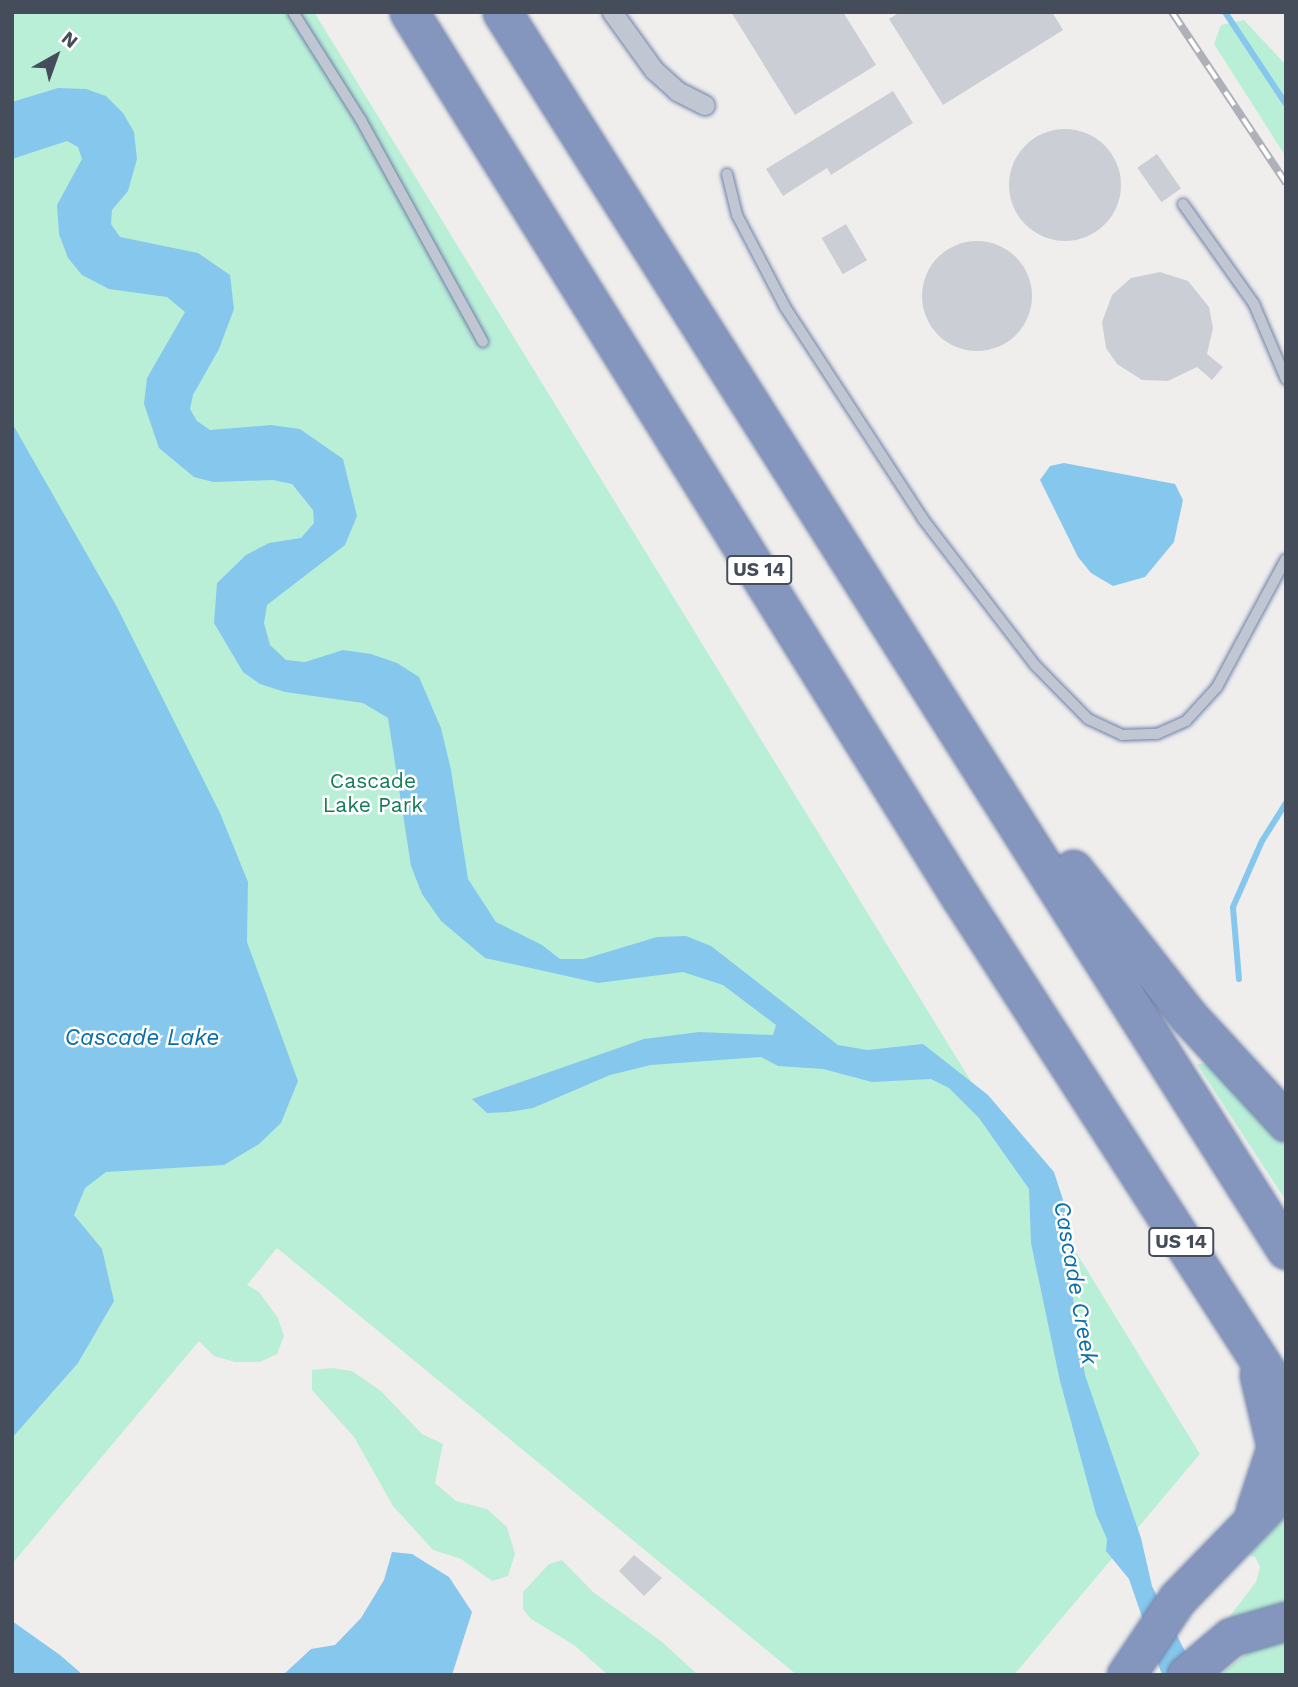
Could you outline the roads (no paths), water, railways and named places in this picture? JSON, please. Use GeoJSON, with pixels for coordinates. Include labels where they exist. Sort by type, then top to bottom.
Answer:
{"type":"FeatureCollection","features":[{"type":"Feature","properties":{"kind":"highway","name":"US 14"},"geometry":{"type":"LineString","coordinates":[[409,12],[961,898],[1253,1354],[1276,1447],[1253,1516],[1156,1624],[1126,1675]]}},
{"type":"Feature","properties":{"kind":"highway"},"geometry":{"type":"LineString","coordinates":[[502,12],[913,656],[1286,1250]]}},
{"type":"Feature","properties":{"kind":"highway"},"geometry":{"type":"LineString","coordinates":[[913,656],[1113,923],[1224,1058],[1286,1122]]}},
{"type":"Feature","properties":{"kind":"highway"},"geometry":{"type":"LineString","coordinates":[[1253,1354],[1286,1402]]}},
{"type":"Feature","properties":{"kind":"highway"},"geometry":{"type":"LineString","coordinates":[[1253,1516],[1286,1487]]}},
{"type":"Feature","properties":{"kind":"highway"},"geometry":{"type":"LineString","coordinates":[[1186,1675],[1231,1637],[1286,1621]]}},
{"type":"Feature","properties":{"kind":"street"},"geometry":{"type":"LineString","coordinates":[[612,12],[654,71],[677,91],[705,105]]}},
{"type":"Feature","properties":{"kind":"lane"},"geometry":{"type":"LineString","coordinates":[[293,12],[360,120],[484,342]]}},
{"type":"Feature","properties":{"kind":"lane"},"geometry":{"type":"LineString","coordinates":[[727,174],[737,215],[785,307],[923,519],[1036,666],[1088,719],[1122,735],[1157,734],[1186,721],[1217,687],[1286,559]]}},
{"type":"Feature","properties":{"kind":"lane"},"geometry":{"type":"LineString","coordinates":[[1183,204],[1254,304],[1286,379]]}},
{"type":"Feature","properties":{"kind":"water"},"geometry":{"type":"Polygon","coordinates":[[[58,88],[86,89],[106,96],[123,113],[134,132],[137,159],[128,191],[112,210],[111,224],[120,237],[198,253],[230,275],[234,309],[219,349],[193,395],[190,409],[197,421],[210,430],[271,425],[300,429],[343,459],[357,516],[345,545],[267,605],[264,623],[270,645],[286,660],[305,662],[343,650],[371,654],[397,663],[419,677],[441,728],[451,770],[468,879],[496,922],[542,945],[560,959],[584,959],[657,937],[686,936],[711,946],[838,1045],[867,1050],[923,1044],[988,1095],[1054,1172],[1065,1206],[1065,1248],[1085,1375],[1141,1538],[1152,1586],[1197,1675],[1162,1675],[1129,1579],[1106,1551],[1107,1539],[1096,1514],[1060,1381],[1031,1243],[1029,1189],[979,1118],[949,1088],[931,1079],[872,1082],[823,1069],[778,1066],[761,1057],[651,1065],[610,1075],[533,1108],[509,1112],[487,1113],[472,1099],[644,1039],[699,1032],[773,1035],[776,1025],[723,985],[683,972],[598,983],[485,958],[441,921],[422,894],[411,866],[388,718],[363,703],[285,692],[260,684],[243,672],[214,623],[217,583],[246,555],[269,543],[301,538],[314,523],[313,510],[292,484],[273,480],[213,482],[194,477],[159,448],[144,404],[147,378],[185,312],[167,297],[109,289],[82,275],[68,258],[59,234],[57,205],[82,159],[78,147],[67,141],[12,159],[12,102],[58,88]]]}},
{"type":"Feature","properties":{"kind":"water","name":"Cascade Lake"},"geometry":{"type":"Polygon","coordinates":[[[12,423],[117,607],[220,813],[248,882],[247,942],[298,1081],[281,1123],[259,1144],[224,1165],[106,1172],[85,1188],[74,1215],[102,1249],[114,1301],[78,1363],[12,1438],[12,423]]]}},
{"type":"Feature","properties":{"kind":"water"},"geometry":{"type":"Polygon","coordinates":[[[1064,463],[1175,484],[1183,500],[1174,542],[1145,577],[1113,586],[1091,573],[1078,557],[1040,480],[1050,466],[1064,463]]]}},
{"type":"Feature","properties":{"kind":"water"},"geometry":{"type":"Polygon","coordinates":[[[392,1552],[412,1554],[449,1577],[472,1612],[452,1675],[283,1675],[311,1649],[335,1645],[361,1618],[384,1580],[392,1552]]]}},
{"type":"Feature","properties":{"kind":"water"},"geometry":{"type":"Polygon","coordinates":[[[12,1621],[60,1655],[83,1675],[12,1675],[12,1621]]]}},
{"type":"Feature","properties":{"kind":"waterway"},"geometry":{"type":"LineString","coordinates":[[1225,12],[1286,104]]}},
{"type":"Feature","properties":{"kind":"waterway"},"geometry":{"type":"LineString","coordinates":[[1239,979],[1233,907],[1262,841],[1286,803]]}},
{"type":"Feature","properties":{"kind":"railway"},"geometry":{"type":"LineString","coordinates":[[1172,12],[1286,183]]}},
{"type":"Feature","properties":{"kind":"park label","name":"Cascade Lake Park"},"geometry":{"type":"Point","coordinates":[373,793]}},
{"type":"Feature","properties":{"kind":"water label","name":"Cascade Creek"},"geometry":{"type":"Point","coordinates":[1075,1283]}}]}
